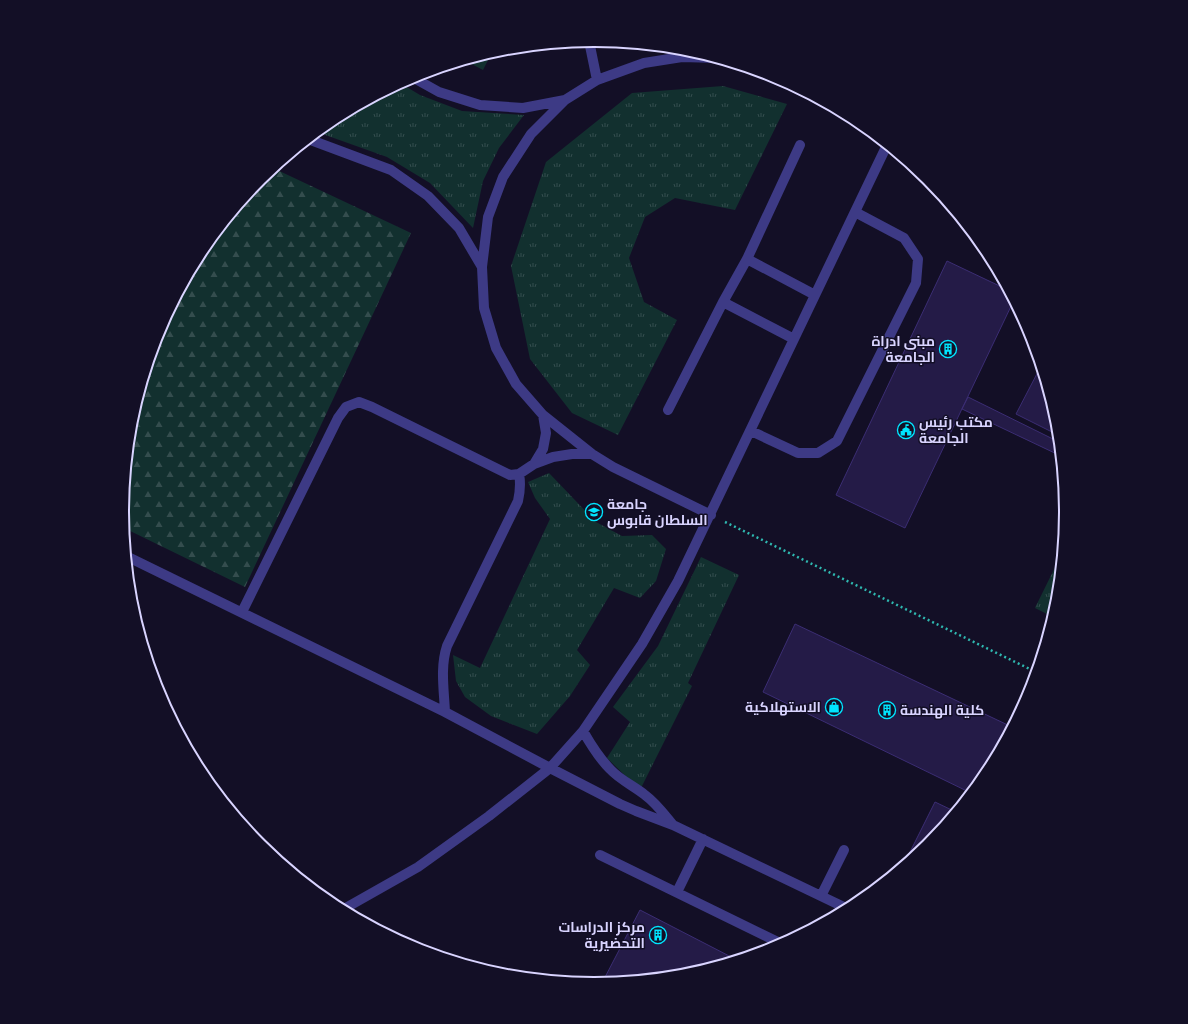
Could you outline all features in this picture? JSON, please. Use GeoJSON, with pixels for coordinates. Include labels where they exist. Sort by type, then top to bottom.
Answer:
{"type":"FeatureCollection","features":[{"type":"Feature","properties":{"kind":"lane"},"geometry":{"type":"LineString","coordinates":[[590,47],[597,80]]}},
{"type":"Feature","properties":{"kind":"lane"},"geometry":{"type":"LineString","coordinates":[[690,57],[682,57],[644,63],[597,80],[565,100],[531,134],[503,177],[488,217],[482,267],[484,308],[496,348],[516,384],[543,415],[592,454],[613,467],[710,515]]}},
{"type":"Feature","properties":{"kind":"lane"},"geometry":{"type":"LineString","coordinates":[[419,81],[439,92],[480,105],[523,108],[565,100]]}},
{"type":"Feature","properties":{"kind":"lane"},"geometry":{"type":"LineString","coordinates":[[314,141],[391,170],[428,196],[459,228],[482,267]]}},
{"type":"Feature","properties":{"kind":"lane"},"geometry":{"type":"LineString","coordinates":[[668,410],[723,302],[747,260],[800,144]]}},
{"type":"Feature","properties":{"kind":"lane"},"geometry":{"type":"LineString","coordinates":[[348,907],[418,867],[489,816],[550,768],[583,731],[642,644],[678,581],[885,149]]}},
{"type":"Feature","properties":{"kind":"lane"},"geometry":{"type":"LineString","coordinates":[[751,430],[798,453],[818,453],[837,441],[916,283],[918,259],[904,238],[855,212]]}},
{"type":"Feature","properties":{"kind":"lane"},"geometry":{"type":"LineString","coordinates":[[747,260],[815,295]]}},
{"type":"Feature","properties":{"kind":"lane"},"geometry":{"type":"LineString","coordinates":[[723,302],[794,339]]}},
{"type":"Feature","properties":{"kind":"lane"},"geometry":{"type":"LineString","coordinates":[[242,612],[322,449],[338,418],[346,407],[359,402],[372,407],[510,475],[520,474],[534,464],[553,457],[572,454],[592,454]]}},
{"type":"Feature","properties":{"kind":"lane"},"geometry":{"type":"LineString","coordinates":[[534,464],[543,449],[546,433],[543,415]]}},
{"type":"Feature","properties":{"kind":"lane"},"geometry":{"type":"LineString","coordinates":[[445,712],[443,669],[444,653],[518,501],[521,483],[520,474]]}},
{"type":"Feature","properties":{"kind":"lane"},"geometry":{"type":"LineString","coordinates":[[132,559],[445,712],[550,768],[636,811],[673,825],[841,906]]}},
{"type":"Feature","properties":{"kind":"lane"},"geometry":{"type":"LineString","coordinates":[[583,731],[594,752],[610,770],[646,795],[673,825]]}},
{"type":"Feature","properties":{"kind":"lane"},"geometry":{"type":"LineString","coordinates":[[677,892],[703,839]]}},
{"type":"Feature","properties":{"kind":"lane"},"geometry":{"type":"LineString","coordinates":[[821,896],[844,850]]}},
{"type":"Feature","properties":{"kind":"lane"},"geometry":{"type":"LineString","coordinates":[[600,855],[775,941]]}},
{"type":"Feature","properties":{"kind":"path"},"geometry":{"type":"LineString","coordinates":[[710,515],[1031,670]]}},
{"type":"Feature","properties":{"kind":"green space"},"geometry":{"type":"Polygon","coordinates":[[[488,60],[483,70],[471,64],[488,60]]]}},
{"type":"Feature","properties":{"kind":"green space"},"geometry":{"type":"Polygon","coordinates":[[[723,86],[787,104],[735,210],[675,198],[645,217],[629,258],[644,302],[677,320],[618,435],[572,413],[530,359],[511,266],[546,162],[632,93],[723,86]]]}},
{"type":"Feature","properties":{"kind":"green space"},"geometry":{"type":"Polygon","coordinates":[[[406,87],[420,95],[462,111],[524,115],[499,148],[483,181],[473,228],[430,183],[387,157],[323,134],[362,109],[406,87]]]}},
{"type":"Feature","properties":{"kind":"green space"},"geometry":{"type":"Polygon","coordinates":[[[278,170],[411,233],[245,587],[130,531],[130,482],[138,421],[145,392],[164,334],[177,306],[191,279],[225,229],[244,205],[278,170]]]}},
{"type":"Feature","properties":{"kind":"green space"},"geometry":{"type":"Polygon","coordinates":[[[549,473],[596,522],[622,536],[652,535],[666,549],[656,581],[640,598],[614,588],[577,650],[590,665],[570,696],[537,734],[491,716],[465,697],[456,681],[453,655],[480,668],[550,519],[535,498],[528,482],[549,473]]]}},
{"type":"Feature","properties":{"kind":"green space"},"geometry":{"type":"Polygon","coordinates":[[[701,557],[739,575],[688,683],[692,686],[640,790],[607,758],[630,722],[613,707],[658,646],[701,557]]]}},
{"type":"Feature","properties":{"kind":"green space"},"geometry":{"type":"Polygon","coordinates":[[[1056,566],[1047,614],[1035,608],[1056,566]]]}},
{"type":"Feature","properties":{"kind":"building","name":"مبنى ادراة الجامعة"},"geometry":{"type":"Polygon","coordinates":[[[947,261],[1000,286],[1011,306],[905,528],[836,495],[947,261]]]}},
{"type":"Feature","properties":{"kind":"building"},"geometry":{"type":"Polygon","coordinates":[[[1037,373],[1052,432],[1016,414],[1037,373]]]}},
{"type":"Feature","properties":{"kind":"building"},"geometry":{"type":"Polygon","coordinates":[[[968,397],[1053,439],[1055,453],[962,409],[968,397]]]}},
{"type":"Feature","properties":{"kind":"building","name":"كلية الهندسة"},"geometry":{"type":"Polygon","coordinates":[[[795,624],[1007,725],[997,745],[966,791],[763,692],[795,624]]]}},
{"type":"Feature","properties":{"kind":"building"},"geometry":{"type":"Polygon","coordinates":[[[935,802],[951,810],[944,819],[909,855],[935,802]]]}},
{"type":"Feature","properties":{"kind":"building","name":"مركز الدراسات التحضيرية"},"geometry":{"type":"Polygon","coordinates":[[[640,910],[730,956],[685,968],[655,973],[605,977],[640,910]]]}},
{"type":"Feature","properties":{"kind":"place","name":"مبنى ادراة الجامعة"},"geometry":{"type":"Point","coordinates":[948,349]}},
{"type":"Feature","properties":{"kind":"place","name":"مكتب رئيس الجامعة"},"geometry":{"type":"Point","coordinates":[906,430]}},
{"type":"Feature","properties":{"kind":"place","name":"جامعة السلطان قابوس"},"geometry":{"type":"Point","coordinates":[594,512]}},
{"type":"Feature","properties":{"kind":"place","name":"الاستهلاكية"},"geometry":{"type":"Point","coordinates":[834,707]}},
{"type":"Feature","properties":{"kind":"place","name":"كلية الهندسة"},"geometry":{"type":"Point","coordinates":[887,710]}},
{"type":"Feature","properties":{"kind":"place","name":"مركز الدراسات التحضيرية"},"geometry":{"type":"Point","coordinates":[658,935]}}]}
